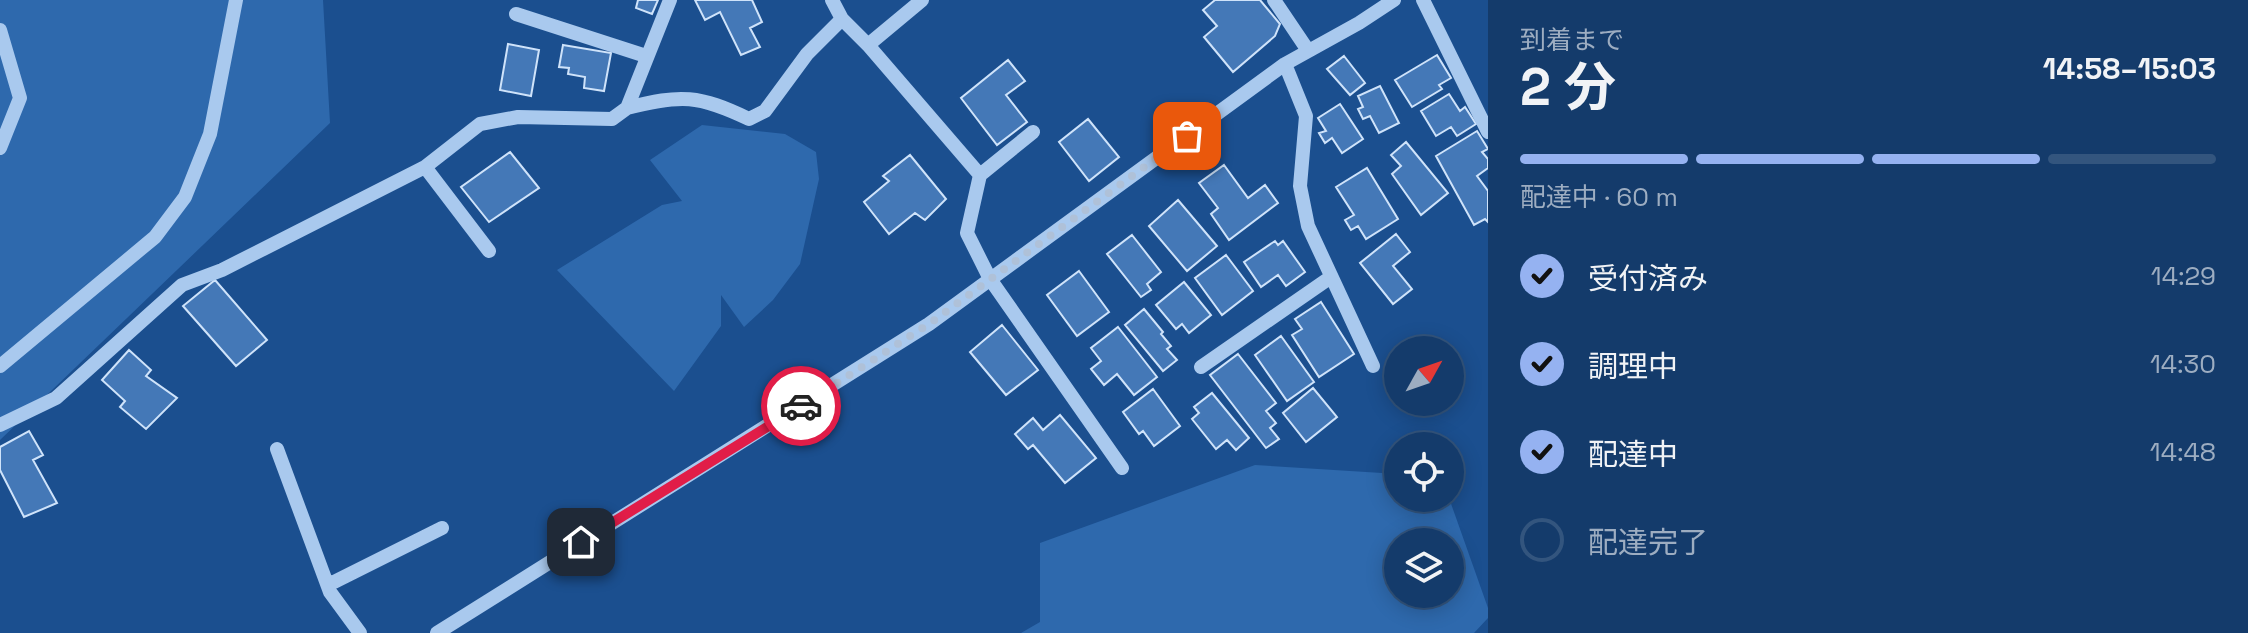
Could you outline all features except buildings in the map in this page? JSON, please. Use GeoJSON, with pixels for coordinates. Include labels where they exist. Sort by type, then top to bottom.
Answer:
{"type":"FeatureCollection","features":[{"type":"Feature","properties":{"kind":"street"},"geometry":{"type":"LineString","coordinates":[[0,366],[155,237],[185,197],[210,134],[236,0]]}},
{"type":"Feature","properties":{"kind":"street"},"geometry":{"type":"LineString","coordinates":[[627,108],[670,0]]}},
{"type":"Feature","properties":{"kind":"street"},"geometry":{"type":"LineString","coordinates":[[832,0],[842,19],[980,175]]}},
{"type":"Feature","properties":{"kind":"street"},"geometry":{"type":"LineString","coordinates":[[868,45],[922,0]]}},
{"type":"Feature","properties":{"kind":"street"},"geometry":{"type":"LineString","coordinates":[[1274,0],[1307,49]]}},
{"type":"Feature","properties":{"kind":"street"},"geometry":{"type":"LineString","coordinates":[[437,633],[843,381],[990,279],[1285,64],[1394,0]]}},
{"type":"Feature","properties":{"kind":"street"},"geometry":{"type":"LineString","coordinates":[[1423,0],[1488,132]]}},
{"type":"Feature","properties":{"kind":"street"},"geometry":{"type":"LineString","coordinates":[[516,14],[646,56]]}},
{"type":"Feature","properties":{"kind":"street"},"geometry":{"type":"LineString","coordinates":[[0,425],[56,398],[182,285],[222,270],[425,167],[480,124],[518,117],[612,119],[627,108],[670,97],[712,101],[749,119],[765,111],[807,54],[842,19]]}},
{"type":"Feature","properties":{"kind":"street"},"geometry":{"type":"LineString","coordinates":[[0,30],[20,98],[0,148]]}},
{"type":"Feature","properties":{"kind":"street"},"geometry":{"type":"LineString","coordinates":[[1285,64],[1306,116],[1300,186],[1308,226],[1373,366]]}},
{"type":"Feature","properties":{"kind":"street"},"geometry":{"type":"LineString","coordinates":[[1033,132],[980,175],[967,233],[990,279],[1122,468]]}},
{"type":"Feature","properties":{"kind":"street"},"geometry":{"type":"LineString","coordinates":[[425,167],[489,251]]}},
{"type":"Feature","properties":{"kind":"street"},"geometry":{"type":"LineString","coordinates":[[1201,367],[1331,277]]}},
{"type":"Feature","properties":{"kind":"street"},"geometry":{"type":"LineString","coordinates":[[277,449],[328,585],[360,633]]}},
{"type":"Feature","properties":{"kind":"street"},"geometry":{"type":"LineString","coordinates":[[328,585],[442,528]]}},
{"type":"Feature","properties":{"kind":"shaded area"},"geometry":{"type":"Polygon","coordinates":[[[0,0],[323,0],[330,123],[0,440],[0,0]]]}},
{"type":"Feature","properties":{"kind":"shaded area"},"geometry":{"type":"Polygon","coordinates":[[[702,125],[785,134],[816,152],[819,179],[800,264],[773,300],[744,327],[721,295],[721,326],[674,391],[557,270],[662,205],[682,201],[650,160],[702,125]]]}},
{"type":"Feature","properties":{"kind":"shaded area"},"geometry":{"type":"Polygon","coordinates":[[[1255,465],[1384,473],[1384,512],[1454,512],[1460,528],[1384,528],[1384,608],[1464,608],[1464,540],[1488,608],[1488,618],[1474,633],[1021,633],[1040,622],[1040,543],[1255,465]]]}},
{"type":"Feature","properties":{"kind":"way so far"},"geometry":{"type":"LineString","coordinates":[[801,406],[929,324],[1187,136]]}},
{"type":"Feature","properties":{"kind":"route"},"geometry":{"type":"LineString","coordinates":[[581,542],[801,406]]}}]}
